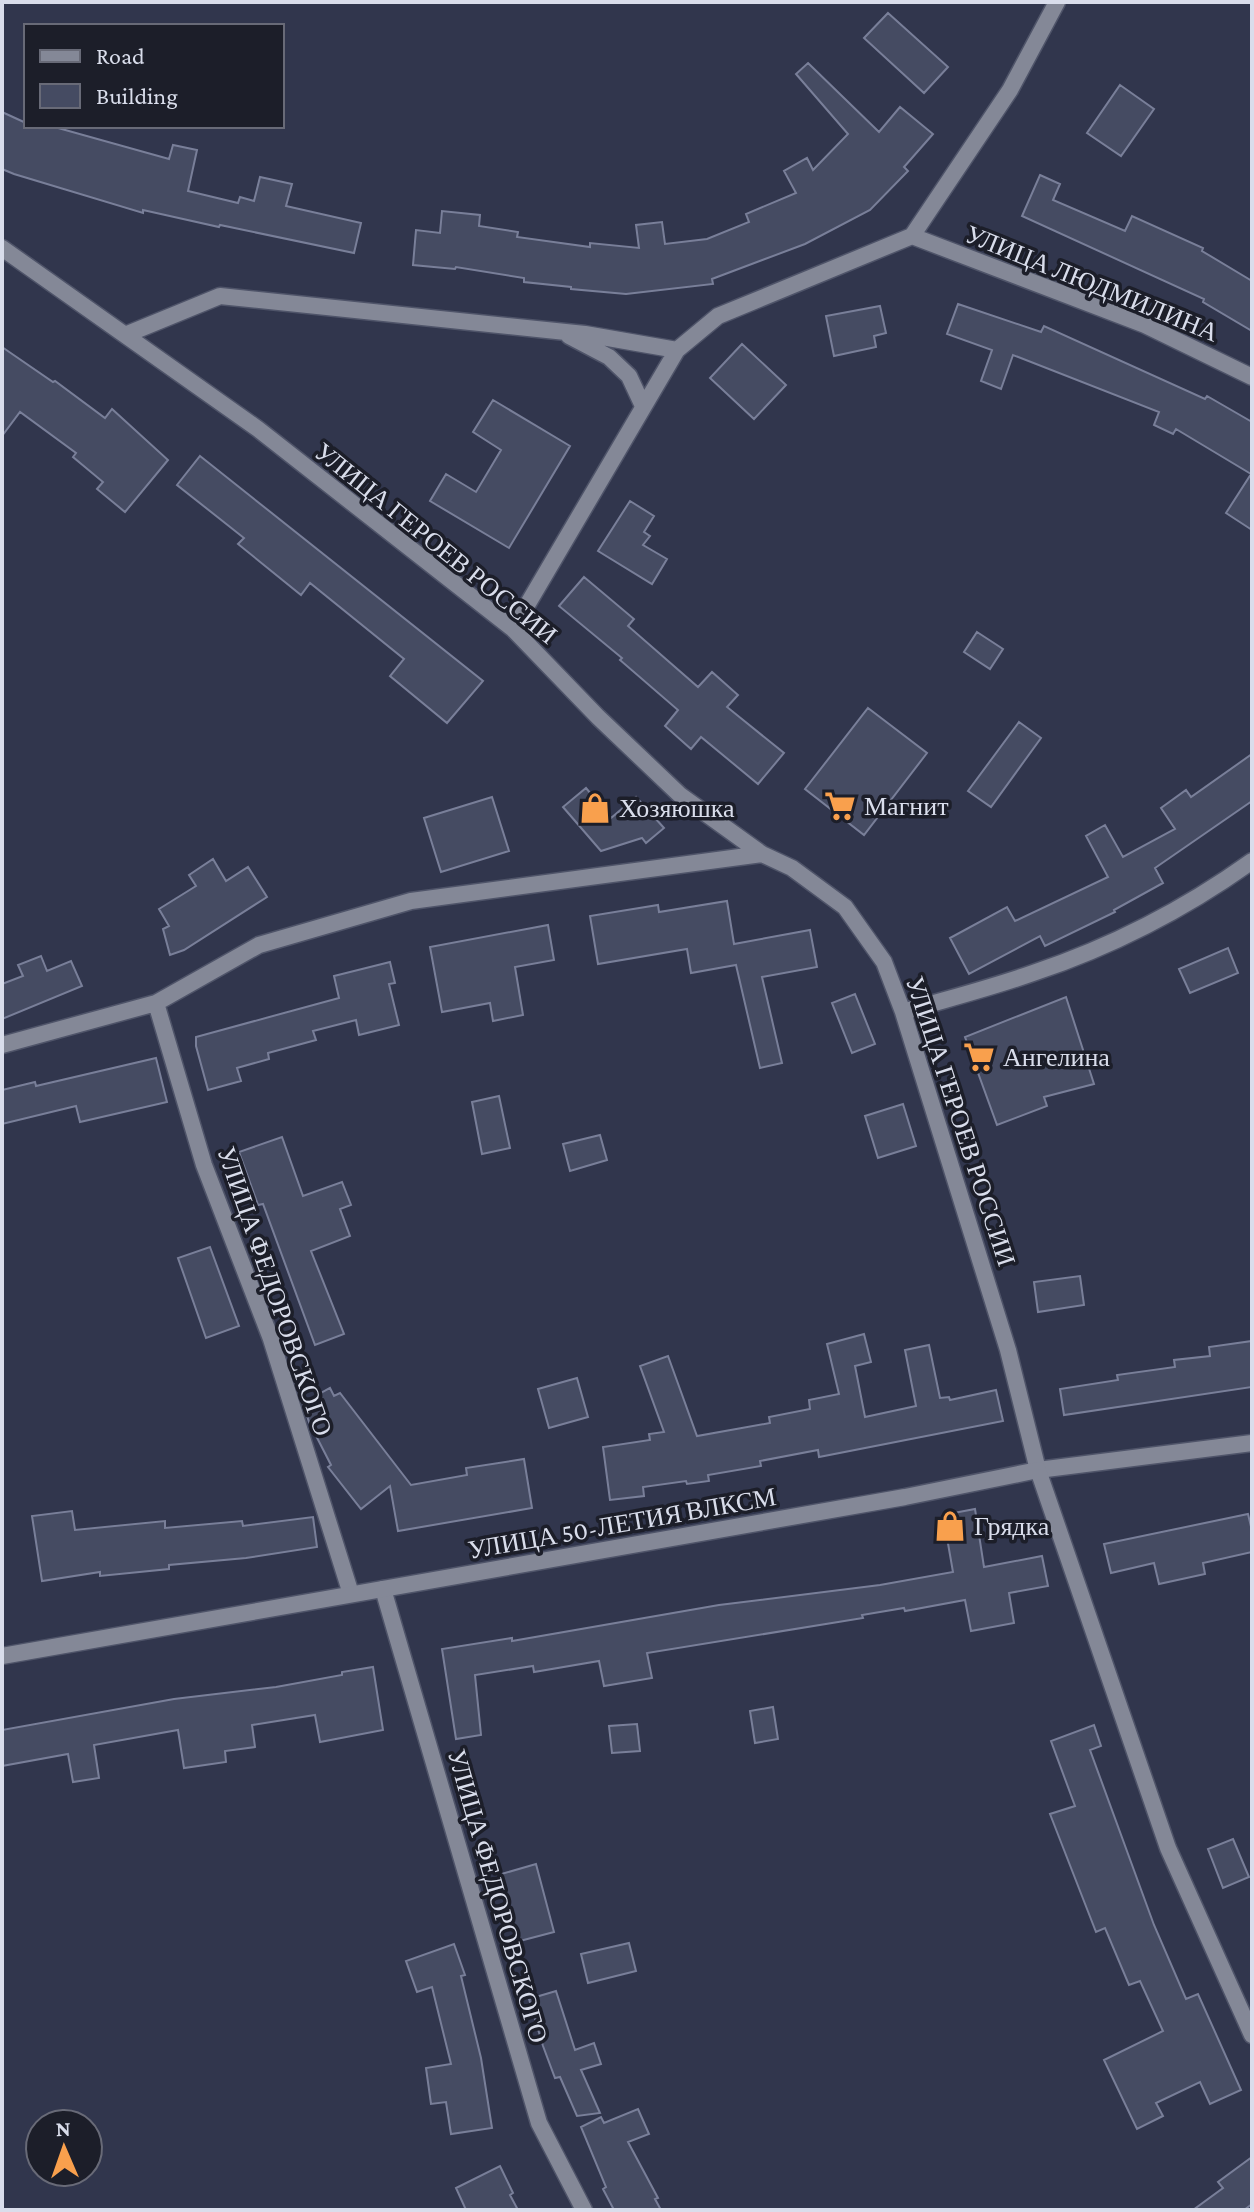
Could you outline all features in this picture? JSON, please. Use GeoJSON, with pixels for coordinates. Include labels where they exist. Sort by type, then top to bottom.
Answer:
{"type":"FeatureCollection","features":[{"type":"Feature","properties":{"kind":"street"},"geometry":{"type":"LineString","coordinates":[[513,629],[677,350],[718,316],[912,236],[1010,90],[1057,2]]}},
{"type":"Feature","properties":{"kind":"street","name":"УЛИЦА ЛЮДМИЛИНА"},"geometry":{"type":"LineString","coordinates":[[912,236],[1145,325],[1252,377]]}},
{"type":"Feature","properties":{"kind":"street","name":"УЛИЦА ГЕРОЕВ РОССИИ"},"geometry":{"type":"LineString","coordinates":[[2,248],[258,429],[513,629],[598,717],[680,795],[762,854],[792,868],[845,907],[884,962],[903,1012],[1008,1350],[1038,1470],[1168,1848],[1252,2035]]}},
{"type":"Feature","properties":{"kind":"street"},"geometry":{"type":"LineString","coordinates":[[125,335],[220,296],[561,331],[677,350]]}},
{"type":"Feature","properties":{"kind":"street"},"geometry":{"type":"LineString","coordinates":[[561,331],[609,357],[629,376],[643,406]]}},
{"type":"Feature","properties":{"kind":"street"},"geometry":{"type":"LineString","coordinates":[[2,1045],[156,1003],[259,945],[411,901],[762,854]]}},
{"type":"Feature","properties":{"kind":"street"},"geometry":{"type":"LineString","coordinates":[[903,1012],[1035,973],[1138,931],[1211,890],[1252,861]]}},
{"type":"Feature","properties":{"kind":"street","name":"УЛИЦА ФЕДОРОВСКОГО"},"geometry":{"type":"LineString","coordinates":[[156,1003],[204,1165],[271,1339],[351,1594]]}},
{"type":"Feature","properties":{"kind":"street","name":"УЛИЦА 50-ЛЕТИЯ ВЛКСМ"},"geometry":{"type":"LineString","coordinates":[[2,1656],[905,1497],[1038,1470],[1252,1443]]}},
{"type":"Feature","properties":{"kind":"street","name":"УЛИЦА ФЕДОРОВСКОГО"},"geometry":{"type":"LineString","coordinates":[[383,1589],[539,2123],[584,2210]]}},
{"type":"Feature","properties":{"kind":"building"},"geometry":{"type":"Polygon","coordinates":[[[888,13],[948,67],[924,93],[864,38],[888,13]]]}},
{"type":"Feature","properties":{"kind":"building"},"geometry":{"type":"Polygon","coordinates":[[[808,63],[879,132],[900,107],[933,134],[904,167],[908,171],[870,210],[805,244],[712,279],[713,284],[626,294],[524,282],[524,278],[456,267],[413,265],[416,230],[440,233],[442,211],[480,215],[479,226],[518,232],[517,237],[590,247],[590,243],[639,248],[636,225],[662,222],[665,244],[707,239],[749,222],[746,214],[796,193],[784,171],[807,158],[813,170],[848,134],[796,74],[808,63]]]}},
{"type":"Feature","properties":{"kind":"building"},"geometry":{"type":"Polygon","coordinates":[[[1120,85],[1154,109],[1121,156],[1087,133],[1120,85]]]}},
{"type":"Feature","properties":{"kind":"building"},"geometry":{"type":"Polygon","coordinates":[[[2,112],[24,122],[24,128],[58,128],[169,159],[173,145],[197,150],[188,191],[238,203],[240,197],[254,201],[260,177],[292,184],[286,206],[361,223],[354,253],[143,210],[143,213],[2,169],[2,112]]]}},
{"type":"Feature","properties":{"kind":"building"},"geometry":{"type":"Polygon","coordinates":[[[1040,175],[1060,184],[1053,200],[1125,231],[1132,216],[1203,248],[1202,251],[1252,281],[1252,331],[1203,302],[1204,299],[1022,216],[1040,175]]]}},
{"type":"Feature","properties":{"kind":"building"},"geometry":{"type":"Polygon","coordinates":[[[958,304],[1041,332],[1044,326],[1205,399],[1207,396],[1252,422],[1252,530],[1226,513],[1251,474],[1176,429],[1173,434],[1154,425],[1159,412],[1013,355],[1001,389],[981,381],[992,350],[947,334],[958,304]]]}},
{"type":"Feature","properties":{"kind":"building"},"geometry":{"type":"Polygon","coordinates":[[[880,306],[886,333],[874,336],[876,347],[834,356],[826,316],[880,306]]]}},
{"type":"Feature","properties":{"kind":"building"},"geometry":{"type":"Polygon","coordinates":[[[742,344],[786,385],[754,419],[710,378],[742,344]]]}},
{"type":"Feature","properties":{"kind":"building"},"geometry":{"type":"Polygon","coordinates":[[[2,347],[105,418],[112,409],[168,460],[125,512],[97,489],[103,482],[73,457],[76,453],[20,412],[2,436],[2,347]]]}},
{"type":"Feature","properties":{"kind":"building"},"geometry":{"type":"Polygon","coordinates":[[[493,400],[570,446],[509,548],[430,501],[446,474],[476,492],[501,450],[473,432],[493,400]]]}},
{"type":"Feature","properties":{"kind":"building"},"geometry":{"type":"Polygon","coordinates":[[[200,456],[483,681],[447,723],[390,676],[404,659],[310,583],[301,595],[238,544],[244,538],[177,485],[200,456]]]}},
{"type":"Feature","properties":{"kind":"building"},"geometry":{"type":"Polygon","coordinates":[[[630,501],[654,516],[644,532],[650,536],[643,545],[667,559],[652,584],[598,551],[630,501]]]}},
{"type":"Feature","properties":{"kind":"building"},"geometry":{"type":"Polygon","coordinates":[[[584,577],[634,619],[628,626],[698,687],[712,672],[738,695],[727,707],[784,753],[758,784],[701,737],[691,749],[665,726],[678,710],[559,606],[584,577]]]}},
{"type":"Feature","properties":{"kind":"building"},"geometry":{"type":"Polygon","coordinates":[[[977,632],[1003,649],[990,669],[964,652],[977,632]]]}},
{"type":"Feature","properties":{"kind":"building"},"geometry":{"type":"Polygon","coordinates":[[[868,708],[927,753],[864,835],[805,789],[868,708]]]}},
{"type":"Feature","properties":{"kind":"building"},"geometry":{"type":"Polygon","coordinates":[[[1019,722],[1041,738],[991,807],[968,791],[1019,722]]]}},
{"type":"Feature","properties":{"kind":"building"},"geometry":{"type":"Polygon","coordinates":[[[1252,754],[1252,801],[1155,868],[1163,883],[1115,912],[1045,946],[1040,936],[969,974],[950,938],[1007,907],[1015,921],[1108,877],[1086,836],[1105,825],[1123,857],[1175,829],[1161,808],[1186,790],[1191,797],[1252,754]]]}},
{"type":"Feature","properties":{"kind":"building"},"geometry":{"type":"Polygon","coordinates":[[[586,788],[611,818],[636,797],[664,828],[646,843],[642,838],[601,851],[563,807],[586,788]]]}},
{"type":"Feature","properties":{"kind":"building"},"geometry":{"type":"Polygon","coordinates":[[[492,797],[509,851],[441,872],[424,818],[492,797]]]}},
{"type":"Feature","properties":{"kind":"building"},"geometry":{"type":"Polygon","coordinates":[[[213,859],[226,881],[248,867],[267,897],[184,950],[170,955],[163,929],[169,926],[159,909],[196,886],[189,875],[213,859]]]}},
{"type":"Feature","properties":{"kind":"building"},"geometry":{"type":"Polygon","coordinates":[[[727,901],[734,944],[810,930],[817,967],[762,977],[782,1063],[760,1068],[736,965],[691,973],[687,949],[598,964],[590,916],[658,905],[659,912],[727,901]]]}},
{"type":"Feature","properties":{"kind":"building"},"geometry":{"type":"Polygon","coordinates":[[[548,925],[554,960],[515,967],[523,1015],[493,1021],[490,1003],[442,1012],[430,947],[548,925]]]}},
{"type":"Feature","properties":{"kind":"building"},"geometry":{"type":"Polygon","coordinates":[[[1228,948],[1238,973],[1190,993],[1179,969],[1228,948]]]}},
{"type":"Feature","properties":{"kind":"building"},"geometry":{"type":"Polygon","coordinates":[[[41,956],[47,971],[71,961],[82,986],[2,1019],[2,984],[23,976],[18,965],[41,956]]]}},
{"type":"Feature","properties":{"kind":"building"},"geometry":{"type":"Polygon","coordinates":[[[390,962],[395,983],[389,984],[399,1025],[359,1035],[356,1020],[313,1031],[316,1040],[268,1053],[269,1059],[237,1068],[241,1081],[208,1090],[196,1037],[339,998],[334,976],[390,962]]]}},
{"type":"Feature","properties":{"kind":"building"},"geometry":{"type":"Polygon","coordinates":[[[855,994],[875,1044],[852,1053],[832,1003],[855,994]]]}},
{"type":"Feature","properties":{"kind":"building"},"geometry":{"type":"Polygon","coordinates":[[[1066,997],[1094,1084],[1044,1097],[1047,1106],[997,1125],[965,1037],[1066,997]]]}},
{"type":"Feature","properties":{"kind":"building"},"geometry":{"type":"Polygon","coordinates":[[[156,1058],[167,1102],[80,1122],[76,1106],[2,1124],[2,1090],[35,1082],[36,1086],[156,1058]]]}},
{"type":"Feature","properties":{"kind":"building"},"geometry":{"type":"Polygon","coordinates":[[[499,1096],[510,1148],[482,1154],[472,1102],[499,1096]]]}},
{"type":"Feature","properties":{"kind":"building"},"geometry":{"type":"Polygon","coordinates":[[[903,1104],[916,1146],[878,1158],[865,1116],[903,1104]]]}},
{"type":"Feature","properties":{"kind":"building"},"geometry":{"type":"Polygon","coordinates":[[[600,1135],[607,1160],[570,1171],[563,1144],[600,1135]]]}},
{"type":"Feature","properties":{"kind":"building"},"geometry":{"type":"Polygon","coordinates":[[[282,1137],[303,1196],[342,1182],[351,1205],[340,1209],[350,1236],[311,1251],[344,1334],[315,1345],[263,1204],[258,1205],[239,1152],[282,1137]]]}},
{"type":"Feature","properties":{"kind":"building"},"geometry":{"type":"Polygon","coordinates":[[[210,1247],[239,1326],[206,1338],[178,1258],[210,1247]]]}},
{"type":"Feature","properties":{"kind":"building"},"geometry":{"type":"Polygon","coordinates":[[[1080,1276],[1084,1305],[1038,1312],[1034,1282],[1080,1276]]]}},
{"type":"Feature","properties":{"kind":"building"},"geometry":{"type":"Polygon","coordinates":[[[864,1334],[871,1362],[855,1366],[865,1417],[916,1406],[905,1350],[929,1345],[940,1398],[949,1397],[950,1400],[996,1390],[1003,1421],[819,1457],[818,1450],[760,1461],[761,1466],[708,1475],[709,1481],[643,1487],[644,1496],[610,1500],[603,1447],[650,1440],[649,1434],[664,1432],[640,1366],[668,1356],[697,1436],[770,1423],[769,1417],[810,1409],[809,1400],[839,1394],[827,1344],[864,1334]]]}},
{"type":"Feature","properties":{"kind":"building"},"geometry":{"type":"Polygon","coordinates":[[[1252,1341],[1252,1387],[1064,1415],[1060,1389],[1118,1380],[1117,1375],[1175,1367],[1174,1360],[1210,1356],[1209,1347],[1252,1341]]]}},
{"type":"Feature","properties":{"kind":"building"},"geometry":{"type":"Polygon","coordinates":[[[577,1378],[588,1417],[549,1428],[538,1389],[577,1378]]]}},
{"type":"Feature","properties":{"kind":"building"},"geometry":{"type":"Polygon","coordinates":[[[330,1388],[334,1396],[340,1393],[411,1485],[467,1475],[466,1468],[524,1459],[532,1508],[398,1531],[390,1486],[361,1509],[328,1467],[331,1465],[303,1403],[330,1388]]]}},
{"type":"Feature","properties":{"kind":"building"},"geometry":{"type":"Polygon","coordinates":[[[975,1509],[984,1567],[1042,1556],[1048,1586],[1009,1593],[1014,1623],[971,1631],[965,1600],[647,1653],[652,1678],[604,1686],[599,1661],[534,1672],[533,1666],[475,1675],[481,1735],[456,1739],[442,1649],[512,1638],[512,1641],[719,1605],[880,1585],[953,1572],[943,1515],[975,1509]]]}},
{"type":"Feature","properties":{"kind":"building"},"geometry":{"type":"Polygon","coordinates":[[[72,1511],[75,1530],[165,1521],[165,1528],[242,1521],[243,1526],[313,1517],[317,1547],[169,1565],[169,1569],[100,1576],[100,1572],[42,1581],[32,1516],[72,1511]]]}},
{"type":"Feature","properties":{"kind":"building"},"geometry":{"type":"Polygon","coordinates":[[[1248,1514],[1252,1552],[1203,1563],[1205,1574],[1159,1584],[1154,1563],[1111,1573],[1104,1544],[1248,1514]]]}},
{"type":"Feature","properties":{"kind":"building"},"geometry":{"type":"Polygon","coordinates":[[[373,1667],[383,1730],[320,1742],[315,1715],[252,1725],[255,1747],[225,1751],[226,1762],[184,1768],[178,1730],[94,1745],[99,1778],[73,1782],[68,1754],[2,1766],[2,1730],[174,1699],[276,1687],[373,1667]]]}},
{"type":"Feature","properties":{"kind":"building"},"geometry":{"type":"Polygon","coordinates":[[[773,1707],[778,1739],[755,1743],[750,1711],[773,1707]]]}},
{"type":"Feature","properties":{"kind":"building"},"geometry":{"type":"Polygon","coordinates":[[[637,1724],[640,1751],[612,1753],[609,1726],[637,1724]]]}},
{"type":"Feature","properties":{"kind":"building"},"geometry":{"type":"Polygon","coordinates":[[[1094,1725],[1101,1746],[1090,1750],[1154,1925],[1186,1999],[1198,1994],[1241,2090],[1210,2104],[1200,2082],[1156,2103],[1163,2116],[1137,2129],[1104,2060],[1163,2031],[1140,1981],[1129,1985],[1105,1928],[1096,1932],[1050,1814],[1075,1806],[1051,1741],[1094,1725]]]}},
{"type":"Feature","properties":{"kind":"building"},"geometry":{"type":"Polygon","coordinates":[[[1233,1839],[1249,1877],[1223,1888],[1208,1849],[1233,1839]]]}},
{"type":"Feature","properties":{"kind":"building"},"geometry":{"type":"Polygon","coordinates":[[[536,1864],[554,1932],[516,1942],[498,1875],[536,1864]]]}},
{"type":"Feature","properties":{"kind":"building"},"geometry":{"type":"Polygon","coordinates":[[[629,1943],[636,1971],[588,1983],[581,1954],[629,1943]]]}},
{"type":"Feature","properties":{"kind":"building"},"geometry":{"type":"Polygon","coordinates":[[[454,1944],[465,1975],[461,1976],[481,2058],[492,2128],[451,2134],[446,2102],[431,2104],[426,2068],[451,2064],[432,1987],[417,1992],[406,1961],[454,1944]]]}},
{"type":"Feature","properties":{"kind":"building"},"geometry":{"type":"Polygon","coordinates":[[[556,1991],[575,2050],[594,2043],[601,2064],[581,2070],[600,2113],[577,2116],[560,2077],[555,2078],[543,2046],[529,1999],[556,1991]]]}},
{"type":"Feature","properties":{"kind":"building"},"geometry":{"type":"Polygon","coordinates":[[[638,2109],[649,2134],[628,2142],[658,2198],[655,2199],[661,2210],[614,2210],[603,2189],[606,2187],[581,2127],[601,2117],[604,2123],[638,2109]]]}},
{"type":"Feature","properties":{"kind":"building"},"geometry":{"type":"Polygon","coordinates":[[[1252,2157],[1252,2204],[1244,2210],[1193,2210],[1223,2188],[1218,2182],[1252,2157]]]}},
{"type":"Feature","properties":{"kind":"building"},"geometry":{"type":"Polygon","coordinates":[[[500,2166],[518,2210],[466,2210],[456,2188],[500,2166]]]}},
{"type":"Feature","properties":{"kind":"place","name":"Магнит"},"geometry":{"type":"Point","coordinates":[840,806]}},
{"type":"Feature","properties":{"kind":"place","name":"Хозяюшка"},"geometry":{"type":"Point","coordinates":[595,808]}},
{"type":"Feature","properties":{"kind":"place","name":"Ангелина"},"geometry":{"type":"Point","coordinates":[979,1057]}},
{"type":"Feature","properties":{"kind":"place","name":"Грядка"},"geometry":{"type":"Point","coordinates":[950,1526]}}]}
